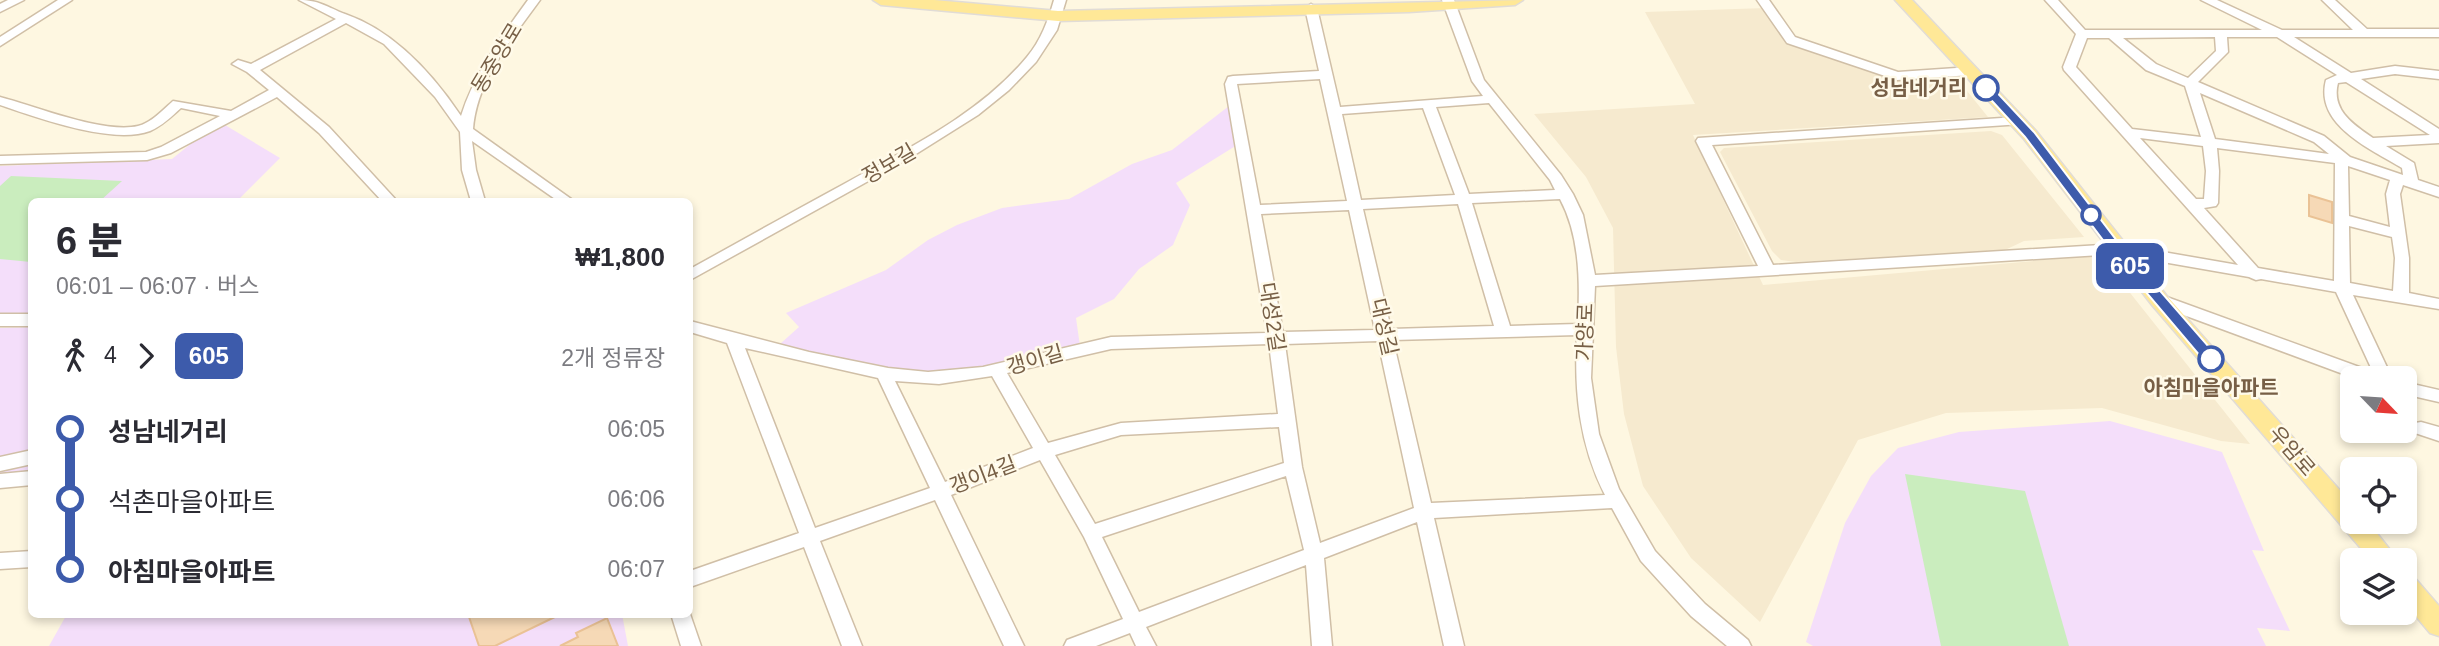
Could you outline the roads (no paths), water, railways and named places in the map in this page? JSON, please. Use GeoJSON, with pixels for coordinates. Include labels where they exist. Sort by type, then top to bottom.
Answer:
{"type":"FeatureCollection","features":[{"type":"Feature","properties":{"kind":"main road"},"geometry":{"type":"LineString","coordinates":[[881,0],[1059,8],[1311,8],[1515,0]]}},
{"type":"Feature","properties":{"kind":"main road","name":"우암로"},"geometry":{"type":"LineString","coordinates":[[1903,0],[2017,121],[2116,249],[2340,506]]}},
{"type":"Feature","properties":{"kind":"main road","name":"우암로"},"geometry":{"type":"LineString","coordinates":[[2364,534],[2376,548]]}},
{"type":"Feature","properties":{"kind":"main road"},"geometry":{"type":"LineString","coordinates":[[2417,599],[2439,625]]}},
{"type":"Feature","properties":{"kind":"street"},"geometry":{"type":"LineString","coordinates":[[0,8],[18,0]]}},
{"type":"Feature","properties":{"kind":"street"},"geometry":{"type":"LineString","coordinates":[[0,42],[66,0]]}},
{"type":"Feature","properties":{"kind":"street"},"geometry":{"type":"LineString","coordinates":[[305,0],[347,18],[388,41],[408,58],[440,94],[464,129],[562,198]]}},
{"type":"Feature","properties":{"kind":"street","name":"동중앙로"},"geometry":{"type":"LineString","coordinates":[[477,198],[467,172],[464,129],[478,88],[500,46],[534,0]]}},
{"type":"Feature","properties":{"kind":"street"},"geometry":{"type":"LineString","coordinates":[[1763,0],[1791,40],[1897,76],[1971,71]]}},
{"type":"Feature","properties":{"kind":"street"},"geometry":{"type":"LineString","coordinates":[[2051,0],[2082,34],[2439,33]]}},
{"type":"Feature","properties":{"kind":"street"},"geometry":{"type":"LineString","coordinates":[[2207,0],[2279,33],[2439,137]]}},
{"type":"Feature","properties":{"kind":"street"},"geometry":{"type":"LineString","coordinates":[[2329,0],[2363,32]]}},
{"type":"Feature","properties":{"kind":"street","name":"가양로"},"geometry":{"type":"LineString","coordinates":[[1448,2],[1467,58],[1489,99],[1536,152],[1566,194],[1582,240],[1588,281],[1583,378],[1590,434],[1618,501],[1648,556],[1698,610],[1741,646]]}},
{"type":"Feature","properties":{"kind":"street","name":"정보길"},"geometry":{"type":"LineString","coordinates":[[693,273],[965,118],[1011,81],[1050,32],[1059,8]]}},
{"type":"Feature","properties":{"kind":"street","name":"대성길"},"geometry":{"type":"LineString","coordinates":[[1311,8],[1454,646]]}},
{"type":"Feature","properties":{"kind":"street"},"geometry":{"type":"LineString","coordinates":[[253,69],[279,58],[347,18]]}},
{"type":"Feature","properties":{"kind":"street"},"geometry":{"type":"LineString","coordinates":[[2082,34],[2068,67],[2256,275]]}},
{"type":"Feature","properties":{"kind":"street"},"geometry":{"type":"LineString","coordinates":[[2190,83],[2222,52],[2221,34]]}},
{"type":"Feature","properties":{"kind":"street"},"geometry":{"type":"LineString","coordinates":[[2114,36],[2151,67],[2319,139],[2345,160]]}},
{"type":"Feature","properties":{"kind":"street"},"geometry":{"type":"LineString","coordinates":[[238,64],[253,69],[324,130],[387,198]]}},
{"type":"Feature","properties":{"kind":"street"},"geometry":{"type":"LineString","coordinates":[[2411,182],[2409,166],[2370,143],[2332,111],[2327,97],[2332,80],[2348,76],[2395,70],[2439,75]]}},
{"type":"Feature","properties":{"kind":"street","name":"대성2길"},"geometry":{"type":"LineString","coordinates":[[1322,646],[1314,555],[1293,467],[1276,338],[1232,82],[1325,75]]}},
{"type":"Feature","properties":{"kind":"street"},"geometry":{"type":"LineString","coordinates":[[2190,83],[2211,143],[2211,204],[2190,204]]}},
{"type":"Feature","properties":{"kind":"street"},"geometry":{"type":"LineString","coordinates":[[0,160],[147,156],[166,150],[278,92]]}},
{"type":"Feature","properties":{"kind":"street"},"geometry":{"type":"LineString","coordinates":[[1334,111],[1489,99]]}},
{"type":"Feature","properties":{"kind":"street"},"geometry":{"type":"LineString","coordinates":[[0,101],[102,127],[136,131],[156,122],[178,104],[233,115]]}},
{"type":"Feature","properties":{"kind":"street"},"geometry":{"type":"LineString","coordinates":[[1429,105],[1463,198],[1504,332]]}},
{"type":"Feature","properties":{"kind":"street"},"geometry":{"type":"LineString","coordinates":[[1769,272],[1703,141],[2017,121]]}},
{"type":"Feature","properties":{"kind":"street"},"geometry":{"type":"LineString","coordinates":[[2125,132],[2345,160],[2439,192]]}},
{"type":"Feature","properties":{"kind":"street"},"geometry":{"type":"LineString","coordinates":[[2370,143],[2439,137]]}},
{"type":"Feature","properties":{"kind":"street"},"geometry":{"type":"LineString","coordinates":[[2345,160],[2342,165],[2342,288],[2378,366]]}},
{"type":"Feature","properties":{"kind":"street"},"geometry":{"type":"LineString","coordinates":[[2401,298],[2402,258],[2393,194],[2397,180],[2411,182]]}},
{"type":"Feature","properties":{"kind":"street"},"geometry":{"type":"LineString","coordinates":[[1255,210],[1566,194]]}},
{"type":"Feature","properties":{"kind":"street"},"geometry":{"type":"LineString","coordinates":[[2342,219],[2397,234]]}},
{"type":"Feature","properties":{"kind":"street"},"geometry":{"type":"LineString","coordinates":[[1588,281],[2116,249],[2256,275],[2439,304]]}},
{"type":"Feature","properties":{"kind":"street"},"geometry":{"type":"LineString","coordinates":[[2159,300],[2340,367]]}},
{"type":"Feature","properties":{"kind":"street"},"geometry":{"type":"LineString","coordinates":[[0,320],[28,320]]}},
{"type":"Feature","properties":{"kind":"street","name":"갱이길"},"geometry":{"type":"LineString","coordinates":[[693,327],[733,341],[883,372],[937,378],[997,370],[1077,348],[1111,343],[1585,329]]}},
{"type":"Feature","properties":{"kind":"street"},"geometry":{"type":"LineString","coordinates":[[733,341],[852,646]]}},
{"type":"Feature","properties":{"kind":"street"},"geometry":{"type":"LineString","coordinates":[[997,370],[1091,533],[1146,646]]}},
{"type":"Feature","properties":{"kind":"street"},"geometry":{"type":"LineString","coordinates":[[883,372],[1014,646]]}},
{"type":"Feature","properties":{"kind":"street"},"geometry":{"type":"LineString","coordinates":[[2417,391],[2439,396]]}},
{"type":"Feature","properties":{"kind":"street","name":"갱이4길"},"geometry":{"type":"LineString","coordinates":[[693,578],[939,492],[1044,452],[1121,429],[1286,420]]}},
{"type":"Feature","properties":{"kind":"street"},"geometry":{"type":"LineString","coordinates":[[2421,428],[2439,433]]}},
{"type":"Feature","properties":{"kind":"street"},"geometry":{"type":"LineString","coordinates":[[0,464],[28,458]]}},
{"type":"Feature","properties":{"kind":"street"},"geometry":{"type":"LineString","coordinates":[[1091,533],[1293,467]]}},
{"type":"Feature","properties":{"kind":"street"},"geometry":{"type":"LineString","coordinates":[[0,481],[28,478]]}},
{"type":"Feature","properties":{"kind":"street"},"geometry":{"type":"LineString","coordinates":[[1074,646],[1424,511],[1618,501]]}},
{"type":"Feature","properties":{"kind":"street"},"geometry":{"type":"LineString","coordinates":[[0,561],[28,559]]}},
{"type":"Feature","properties":{"kind":"street"},"geometry":{"type":"LineString","coordinates":[[681,618],[691,646]]}},
{"type":"Feature","properties":{"kind":"place","name":"성남네거리"},"geometry":{"type":"Point","coordinates":[1986,88]}},
{"type":"Feature","properties":{"kind":"place","name":"아침마을아파트"},"geometry":{"type":"Point","coordinates":[2211,359]}}]}
